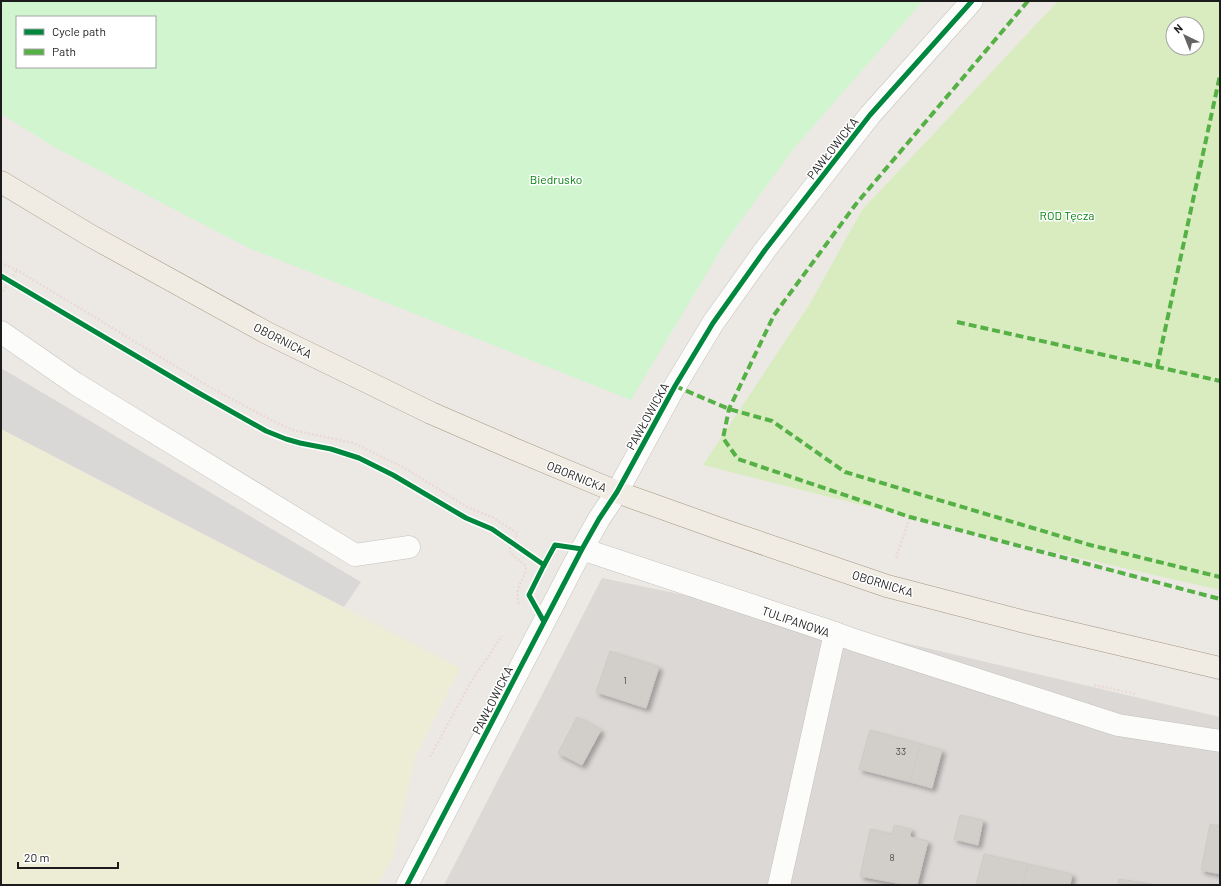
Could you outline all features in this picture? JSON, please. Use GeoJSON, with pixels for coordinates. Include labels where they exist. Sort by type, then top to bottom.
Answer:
{"type":"FeatureCollection","features":[{"type":"Feature","properties":{"kind":"main road","name":"OBORNICKA"},"geometry":{"type":"LineString","coordinates":[[1,182],[91,236],[267,333],[431,413],[617,492],[887,586],[1021,621],[1220,668]]}},
{"type":"Feature","properties":{"kind":"street","name":"PAWŁOWICKA"},"geometry":{"type":"LineString","coordinates":[[407,885],[582,549],[599,519],[617,492],[675,386],[713,323],[765,250],[870,115],[972,1]]}},
{"type":"Feature","properties":{"kind":"street"},"geometry":{"type":"LineString","coordinates":[[1,332],[76,384],[355,555],[409,546]]}},
{"type":"Feature","properties":{"kind":"street","name":"TULIPANOWA"},"geometry":{"type":"LineString","coordinates":[[582,549],[834,633],[779,885]]}},
{"type":"Feature","properties":{"kind":"street"},"geometry":{"type":"LineString","coordinates":[[834,633],[1118,725],[1220,741]]}},
{"type":"Feature","properties":{"kind":"path"},"geometry":{"type":"LineString","coordinates":[[1,263],[16,270],[213,389],[292,430],[353,443],[377,454],[403,467],[469,508],[494,518],[517,533],[516,538]]}},
{"type":"Feature","properties":{"kind":"path"},"geometry":{"type":"LineString","coordinates":[[1,295],[16,270]]}},
{"type":"Feature","properties":{"kind":"path"},"geometry":{"type":"LineString","coordinates":[[510,547],[510,553],[526,566],[526,572],[518,589],[518,611]]}},
{"type":"Feature","properties":{"kind":"path"},"geometry":{"type":"LineString","coordinates":[[430,757],[472,680],[503,635]]}},
{"type":"Feature","properties":{"kind":"shaded area"},"geometry":{"type":"Polygon","coordinates":[[[1,368],[361,582],[344,607],[1,429],[1,368]]]}},
{"type":"Feature","properties":{"kind":"shaded area"},"geometry":{"type":"Polygon","coordinates":[[[602,578],[820,623],[1220,717],[1220,885],[444,885],[602,578]]]}},
{"type":"Feature","properties":{"kind":"green space","name":"Biedrusko"},"geometry":{"type":"Polygon","coordinates":[[[1,1],[923,1],[795,147],[726,241],[631,400],[249,248],[56,148],[1,114],[1,1]]]}},
{"type":"Feature","properties":{"kind":"green space","name":"ROD Tęcza"},"geometry":{"type":"Polygon","coordinates":[[[1058,1],[1220,1],[1220,590],[996,539],[703,465],[809,305],[862,210],[1058,1]]]}},
{"type":"Feature","properties":{"kind":"green space"},"geometry":{"type":"Polygon","coordinates":[[[1,429],[460,668],[415,757],[393,857],[378,885],[1,885],[1,429]]]}},
{"type":"Feature","properties":{"kind":"building"},"geometry":{"type":"Polygon","coordinates":[[[610,651],[659,667],[646,708],[596,692],[610,651]]]}},
{"type":"Feature","properties":{"kind":"building"},"geometry":{"type":"Polygon","coordinates":[[[577,717],[601,730],[582,765],[558,753],[577,717]]]}},
{"type":"Feature","properties":{"kind":"building"},"geometry":{"type":"Polygon","coordinates":[[[870,730],[921,744],[910,782],[859,769],[870,730]]]}},
{"type":"Feature","properties":{"kind":"building"},"geometry":{"type":"Polygon","coordinates":[[[921,744],[942,750],[932,788],[910,782],[921,744]]]}},
{"type":"Feature","properties":{"kind":"building"},"geometry":{"type":"Polygon","coordinates":[[[960,815],[983,820],[978,845],[954,839],[960,815]]]}},
{"type":"Feature","properties":{"kind":"building"},"geometry":{"type":"Polygon","coordinates":[[[1210,824],[1220,826],[1220,874],[1201,870],[1210,824]]]}},
{"type":"Feature","properties":{"kind":"building"},"geometry":{"type":"Polygon","coordinates":[[[894,825],[911,829],[910,837],[928,841],[917,885],[907,885],[860,876],[870,829],[892,834],[894,825]]]}},
{"type":"Feature","properties":{"kind":"building"},"geometry":{"type":"Polygon","coordinates":[[[984,854],[1028,864],[1023,885],[976,885],[984,854]]]}},
{"type":"Feature","properties":{"kind":"building"},"geometry":{"type":"Polygon","coordinates":[[[1028,864],[1072,874],[1070,885],[1023,885],[1028,864]]]}},
{"type":"Feature","properties":{"kind":"building"},"geometry":{"type":"Polygon","coordinates":[[[1119,879],[1151,884],[1118,885],[1119,879]]]}},
{"type":"Feature","properties":{"kind":"marked path"},"geometry":{"type":"LineString","coordinates":[[1028,1],[856,204],[774,315],[729,409],[723,438],[738,459],[910,517],[1220,599]]}},
{"type":"Feature","properties":{"kind":"marked path"},"geometry":{"type":"LineString","coordinates":[[1157,367],[1220,75]]}},
{"type":"Feature","properties":{"kind":"marked path"},"geometry":{"type":"LineString","coordinates":[[957,322],[1220,381]]}},
{"type":"Feature","properties":{"kind":"marked path"},"geometry":{"type":"LineString","coordinates":[[675,386],[729,409],[772,421],[845,472],[1090,545],[1220,577]]}},
{"type":"Feature","properties":{"kind":"cycle path"},"geometry":{"type":"LineString","coordinates":[[407,885],[582,549],[599,519],[617,492],[675,386],[713,323],[765,250],[870,115],[972,1]]}},
{"type":"Feature","properties":{"kind":"cycle path"},"geometry":{"type":"LineString","coordinates":[[1,276],[266,431],[286,439],[331,449],[359,458],[393,475],[466,518],[492,529],[544,565],[555,545],[582,549]]}},
{"type":"Feature","properties":{"kind":"cycle path"},"geometry":{"type":"LineString","coordinates":[[543,620],[529,595],[544,565]]}}]}
